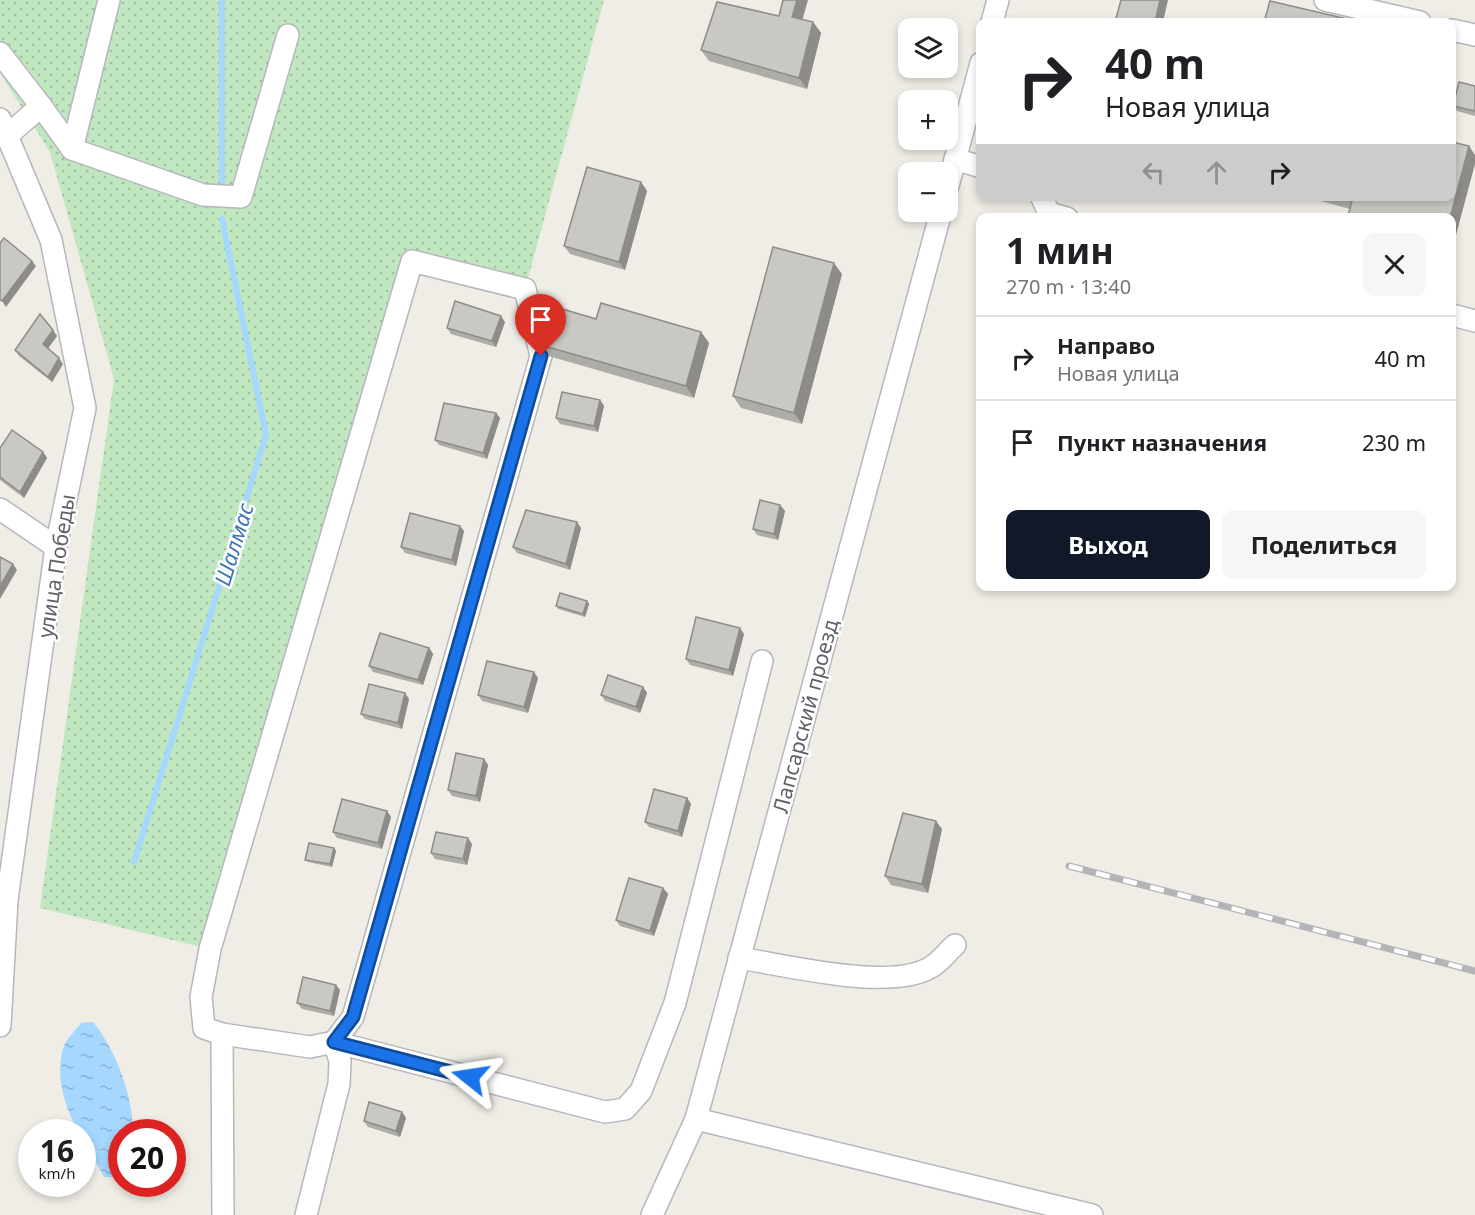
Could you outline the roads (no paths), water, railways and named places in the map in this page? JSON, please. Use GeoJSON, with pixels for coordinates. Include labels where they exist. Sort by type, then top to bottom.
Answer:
{"type":"FeatureCollection","features":[{"type":"Feature","properties":{"kind":"street"},"geometry":{"type":"LineString","coordinates":[[72,149],[108,0]]}},
{"type":"Feature","properties":{"kind":"street"},"geometry":{"type":"LineString","coordinates":[[993,18],[998,0]]}},
{"type":"Feature","properties":{"kind":"street"},"geometry":{"type":"LineString","coordinates":[[1325,0],[1403,18]]}},
{"type":"Feature","properties":{"kind":"street"},"geometry":{"type":"LineString","coordinates":[[1456,31],[1475,36]]}},
{"type":"Feature","properties":{"kind":"street"},"geometry":{"type":"LineString","coordinates":[[0,52],[72,149],[203,195],[241,197],[288,35]]}},
{"type":"Feature","properties":{"kind":"street"},"geometry":{"type":"LineString","coordinates":[[954,162],[976,81]]}},
{"type":"Feature","properties":{"kind":"street"},"geometry":{"type":"LineString","coordinates":[[4,127],[41,106]]}},
{"type":"Feature","properties":{"kind":"street","name":"улица Победы"},"geometry":{"type":"LineString","coordinates":[[0,1026],[2,948],[7,900],[56,547],[85,408],[51,240],[4,127]]}},
{"type":"Feature","properties":{"kind":"street"},"geometry":{"type":"LineString","coordinates":[[955,159],[976,165]]}},
{"type":"Feature","properties":{"kind":"street","name":"Лапсарский проезд"},"geometry":{"type":"LineString","coordinates":[[652,1215],[696,1119],[938,222]]}},
{"type":"Feature","properties":{"kind":"street"},"geometry":{"type":"LineString","coordinates":[[223,1215],[213,1031],[201,997],[210,949],[412,261],[525,289],[541,356],[353,1017],[334,1042]]}},
{"type":"Feature","properties":{"kind":"street"},"geometry":{"type":"LineString","coordinates":[[1456,316],[1475,321]]}},
{"type":"Feature","properties":{"kind":"street"},"geometry":{"type":"LineString","coordinates":[[0,508],[56,547]]}},
{"type":"Feature","properties":{"kind":"street"},"geometry":{"type":"LineString","coordinates":[[213,1031],[310,1047],[334,1042],[605,1112],[625,1109],[641,1091],[675,1003],[762,661]]}},
{"type":"Feature","properties":{"kind":"street"},"geometry":{"type":"LineString","coordinates":[[739,958],[866,978],[902,977],[931,968],[955,945]]}},
{"type":"Feature","properties":{"kind":"street"},"geometry":{"type":"LineString","coordinates":[[306,1215],[339,1084],[340,1061],[334,1042]]}},
{"type":"Feature","properties":{"kind":"street"},"geometry":{"type":"LineString","coordinates":[[696,1119],[1092,1215]]}},
{"type":"Feature","properties":{"kind":"water"},"geometry":{"type":"Polygon","coordinates":[[[93,1022],[109,1046],[122,1074],[130,1104],[132,1119],[108,1119],[108,1177],[104,1177],[96,1163],[96,1119],[72,1119],[62,1090],[60,1068],[64,1046],[81,1023],[93,1022]]]}},
{"type":"Feature","properties":{"kind":"waterway","name":"Шалмас"},"geometry":{"type":"LineString","coordinates":[[222,0],[222,181]]}},
{"type":"Feature","properties":{"kind":"waterway","name":"Шалмас"},"geometry":{"type":"LineString","coordinates":[[134,862],[266,435],[222,219]]}},
{"type":"Feature","properties":{"kind":"railway"},"geometry":{"type":"LineString","coordinates":[[1069,866],[1475,971]]}}]}
